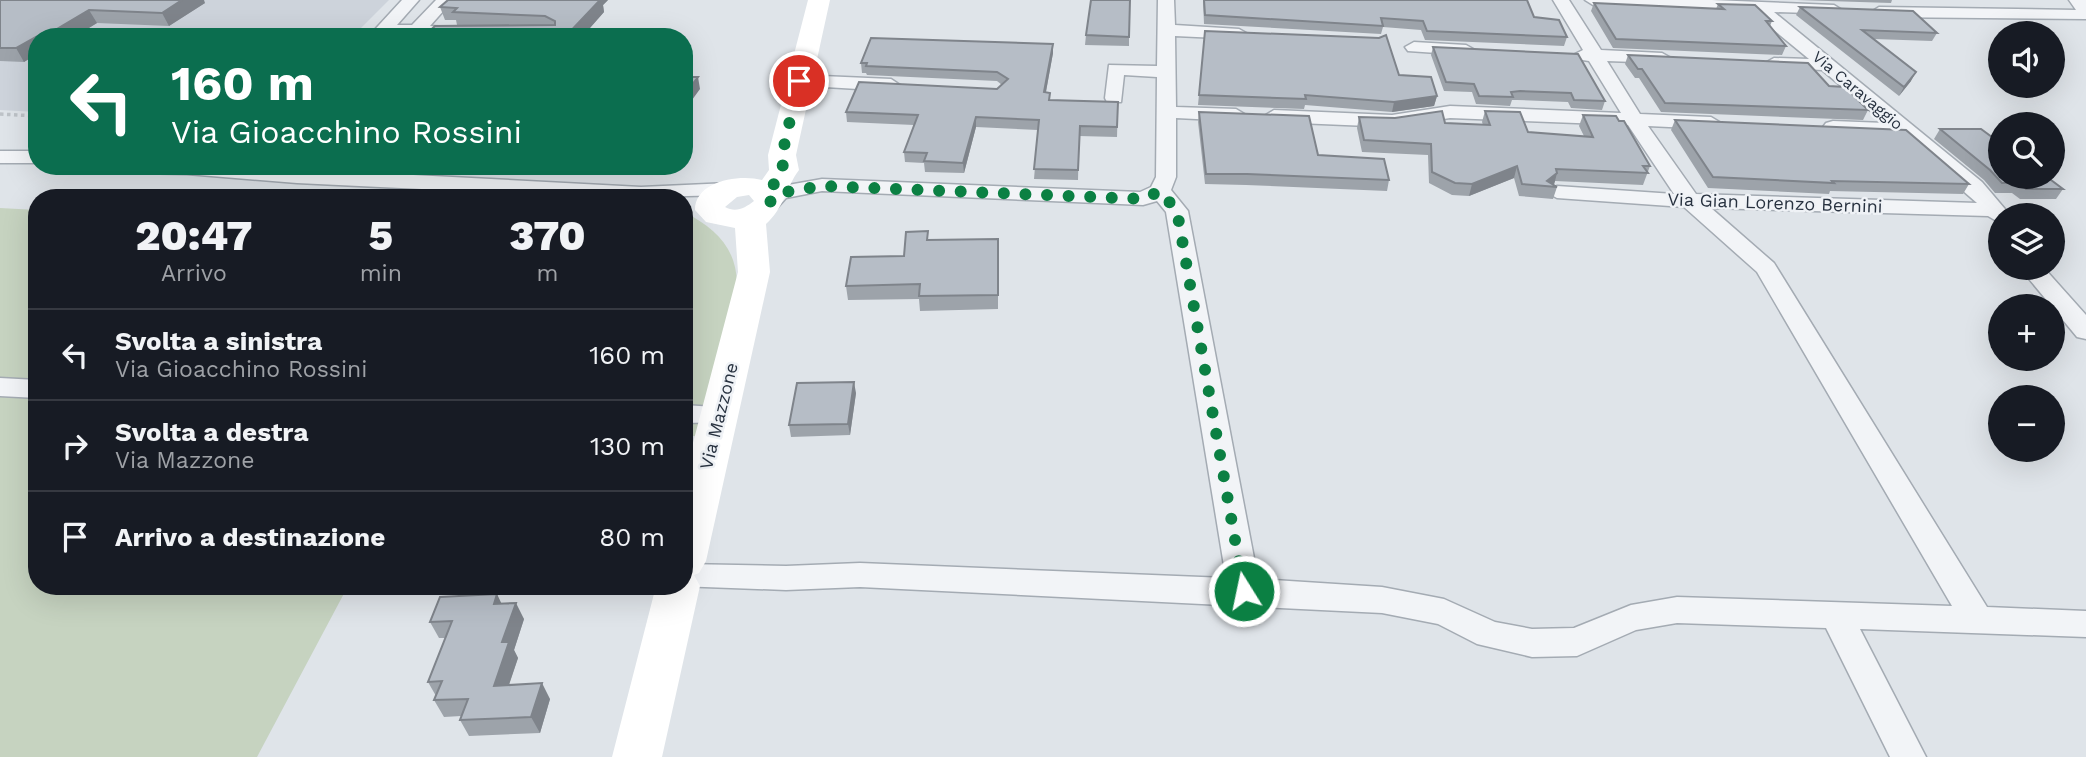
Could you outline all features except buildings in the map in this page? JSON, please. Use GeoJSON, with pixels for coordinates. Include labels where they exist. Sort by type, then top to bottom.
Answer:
{"type":"FeatureCollection","features":[{"type":"Feature","properties":{"kind":"main road","name":"Via Mazzone"},"geometry":{"type":"LineString","coordinates":[[693,488],[702,415],[754,272],[750,222],[768,205],[772,187],[783,170],[782,155],[819,0]]}},
{"type":"Feature","properties":{"kind":"main road"},"geometry":{"type":"LineString","coordinates":[[717,201],[768,172],[782,155]]}},
{"type":"Feature","properties":{"kind":"main road"},"geometry":{"type":"LineString","coordinates":[[717,201],[740,219],[768,205]]}},
{"type":"Feature","properties":{"kind":"main road"},"geometry":{"type":"LineString","coordinates":[[717,201],[719,225],[732,237],[754,272]]}},
{"type":"Feature","properties":{"kind":"main road"},"geometry":{"type":"LineString","coordinates":[[637,757],[676,595]]}},
{"type":"Feature","properties":{"kind":"street"},"geometry":{"type":"LineString","coordinates":[[384,28],[411,0]]}},
{"type":"Feature","properties":{"kind":"street"},"geometry":{"type":"LineString","coordinates":[[419,28],[445,0]]}},
{"type":"Feature","properties":{"kind":"street"},"geometry":{"type":"LineString","coordinates":[[768,205],[779,193],[822,186],[1143,199],[1160,191],[1166,177],[1166,0]]}},
{"type":"Feature","properties":{"kind":"street"},"geometry":{"type":"LineString","coordinates":[[1561,0],[1635,121],[1689,200],[1766,268],[1978,621]]}},
{"type":"Feature","properties":{"kind":"street"},"geometry":{"type":"LineString","coordinates":[[1593,0],[1861,11],[2084,15],[2085,10],[2077,0]]}},
{"type":"Feature","properties":{"kind":"street","name":"Via Caravaggio"},"geometry":{"type":"LineString","coordinates":[[1757,7],[1905,130],[1988,204]]}},
{"type":"Feature","properties":{"kind":"street"},"geometry":{"type":"LineString","coordinates":[[1166,30],[1258,34]]}},
{"type":"Feature","properties":{"kind":"street"},"geometry":{"type":"LineString","coordinates":[[1414,47],[1483,50]]}},
{"type":"Feature","properties":{"kind":"street"},"geometry":{"type":"LineString","coordinates":[[1567,54],[1677,59]]}},
{"type":"Feature","properties":{"kind":"street"},"geometry":{"type":"LineString","coordinates":[[1760,62],[1828,65]]}},
{"type":"Feature","properties":{"kind":"street"},"geometry":{"type":"LineString","coordinates":[[1114,98],[1115,69],[1166,72]]}},
{"type":"Feature","properties":{"kind":"street"},"geometry":{"type":"LineString","coordinates":[[799,81],[905,86]]}},
{"type":"Feature","properties":{"kind":"street"},"geometry":{"type":"LineString","coordinates":[[1167,112],[1392,121],[1450,112],[1729,124]]}},
{"type":"Feature","properties":{"kind":"street"},"geometry":{"type":"LineString","coordinates":[[1810,127],[1905,130]]}},
{"type":"Feature","properties":{"kind":"street"},"geometry":{"type":"LineString","coordinates":[[2,157],[28,157]]}},
{"type":"Feature","properties":{"kind":"street"},"geometry":{"type":"LineString","coordinates":[[2,157],[28,161]]}},
{"type":"Feature","properties":{"kind":"street"},"geometry":{"type":"LineString","coordinates":[[327,175],[553,189]]}},
{"type":"Feature","properties":{"kind":"street"},"geometry":{"type":"LineString","coordinates":[[1160,191],[1177,211],[1244,591]]}},
{"type":"Feature","properties":{"kind":"street","name":"Via Gian Lorenzo Bernini"},"geometry":{"type":"LineString","coordinates":[[1557,192],[1689,200],[1988,210]]}},
{"type":"Feature","properties":{"kind":"street"},"geometry":{"type":"LineString","coordinates":[[693,199],[717,201]]}},
{"type":"Feature","properties":{"kind":"street"},"geometry":{"type":"LineString","coordinates":[[2042,280],[2086,331]]}},
{"type":"Feature","properties":{"kind":"street"},"geometry":{"type":"LineString","coordinates":[[0,387],[28,389]]}},
{"type":"Feature","properties":{"kind":"street"},"geometry":{"type":"LineString","coordinates":[[693,576],[786,578],[860,575],[1244,591],[1382,600],[1444,612],[1489,634],[1532,642],[1577,642],[1632,618],[1677,610],[2086,624]]}},
{"type":"Feature","properties":{"kind":"street"},"geometry":{"type":"LineString","coordinates":[[1836,615],[1908,757]]}},
{"type":"Feature","properties":{"kind":"path"},"geometry":{"type":"LineString","coordinates":[[0,114],[28,116]]}},
{"type":"Feature","properties":{"kind":"shaded area"},"geometry":{"type":"Polygon","coordinates":[[[0,0],[389,0],[361,28],[28,28],[28,112],[0,110],[0,0]]]}},
{"type":"Feature","properties":{"kind":"green space"},"geometry":{"type":"Polygon","coordinates":[[[0,208],[28,210],[28,595],[343,595],[257,757],[0,757],[0,208]]]}},
{"type":"Feature","properties":{"kind":"green space"},"geometry":{"type":"Polygon","coordinates":[[[693,218],[722,240],[733,259],[737,283],[701,436],[693,436],[693,218]]]}},
{"type":"Feature","properties":{"kind":"route"},"geometry":{"type":"LineString","coordinates":[[799,81],[782,155],[783,170],[772,187],[769,203],[779,193],[804,186],[1143,199],[1160,191],[1177,211],[1244,591]]}}]}
